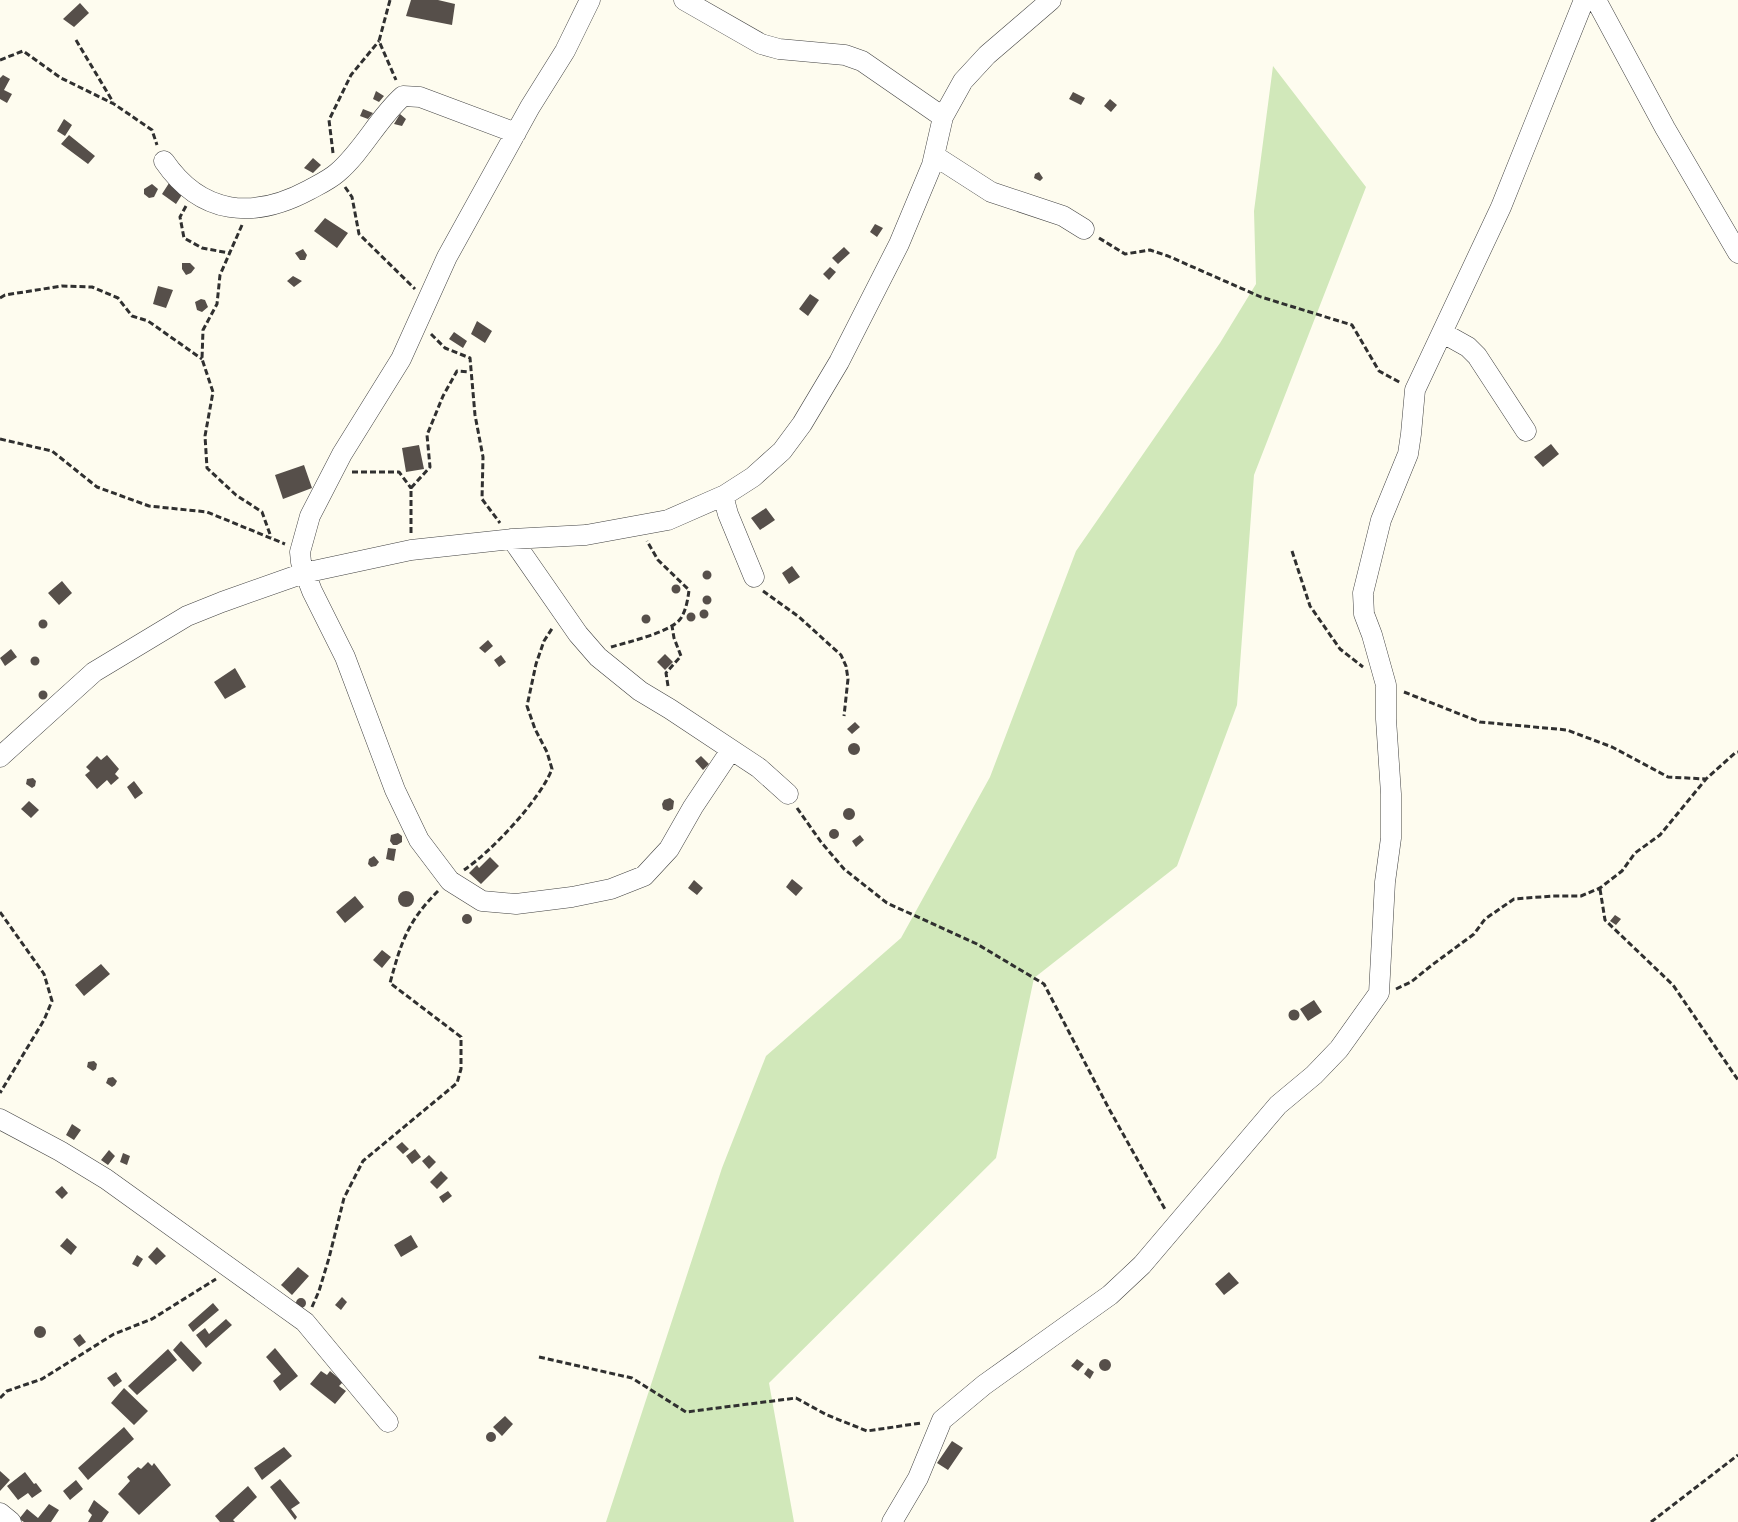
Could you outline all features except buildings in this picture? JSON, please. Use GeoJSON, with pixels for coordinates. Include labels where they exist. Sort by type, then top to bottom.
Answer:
{"type":"FeatureCollection","features":[{"type":"Feature","properties":{"kind":"street"},"geometry":{"type":"LineString","coordinates":[[590,0],[565,51],[530,107],[447,257],[401,358],[332,472],[310,516],[300,552],[304,573],[345,657],[395,790],[419,840],[450,881],[482,901],[516,904],[582,895],[611,889],[644,876],[669,849],[693,807],[731,750]]}},
{"type":"Feature","properties":{"kind":"street"},"geometry":{"type":"LineString","coordinates":[[684,0],[761,44],[779,49],[845,55],[862,61],[943,117]]}},
{"type":"Feature","properties":{"kind":"street"},"geometry":{"type":"LineString","coordinates":[[0,758],[94,672],[187,616],[304,573],[411,550],[512,539],[586,535],[668,520],[725,495],[753,477],[782,451],[802,424],[873,298],[924,188],[935,156],[943,117],[963,81],[1051,0]]}},
{"type":"Feature","properties":{"kind":"street"},"geometry":{"type":"LineString","coordinates":[[892,1522],[918,1478],[942,1420],[984,1385],[1110,1295],[1142,1265],[1278,1105],[1314,1075],[1339,1049],[1379,993],[1385,882],[1391,838],[1386,686],[1364,614],[1364,593],[1382,520],[1408,454],[1415,390],[1501,207],[1584,0]]}},
{"type":"Feature","properties":{"kind":"street"},"geometry":{"type":"LineString","coordinates":[[1596,0],[1665,128],[1738,253]]}},
{"type":"Feature","properties":{"kind":"street"},"geometry":{"type":"LineString","coordinates":[[164,161],[175,178],[192,193],[219,204],[242,209],[283,201],[300,195],[336,174],[355,155],[403,96],[420,97],[516,133]]}},
{"type":"Feature","properties":{"kind":"street"},"geometry":{"type":"LineString","coordinates":[[935,156],[991,192],[1046,209],[1063,216],[1084,230]]}},
{"type":"Feature","properties":{"kind":"street"},"geometry":{"type":"LineString","coordinates":[[1443,333],[1468,347],[1477,356],[1526,431]]}},
{"type":"Feature","properties":{"kind":"street"},"geometry":{"type":"LineString","coordinates":[[725,495],[728,514],[754,577]]}},
{"type":"Feature","properties":{"kind":"street"},"geometry":{"type":"LineString","coordinates":[[512,539],[578,634],[598,657],[640,691],[759,768],[788,794]]}},
{"type":"Feature","properties":{"kind":"street"},"geometry":{"type":"LineString","coordinates":[[0,1119],[106,1179],[305,1322],[388,1422]]}},
{"type":"Feature","properties":{"kind":"street"},"geometry":{"type":"LineString","coordinates":[[0,1513],[11,1522]]}},
{"type":"Feature","properties":{"kind":"path"},"geometry":{"type":"LineString","coordinates":[[390,0],[379,41],[403,96]]}},
{"type":"Feature","properties":{"kind":"path"},"geometry":{"type":"LineString","coordinates":[[76,40],[114,104]]}},
{"type":"Feature","properties":{"kind":"path"},"geometry":{"type":"LineString","coordinates":[[0,60],[23,51],[61,78],[114,104],[152,130],[164,161]]}},
{"type":"Feature","properties":{"kind":"path"},"geometry":{"type":"LineString","coordinates":[[192,193],[180,217],[184,238],[202,248],[229,253]]}},
{"type":"Feature","properties":{"kind":"path"},"geometry":{"type":"LineString","coordinates":[[242,209],[243,222],[220,275],[217,304],[203,330],[202,359],[213,392],[205,436],[207,468],[236,495],[262,513],[271,537]]}},
{"type":"Feature","properties":{"kind":"path"},"geometry":{"type":"LineString","coordinates":[[1084,230],[1125,254],[1150,250],[1261,297],[1352,325],[1379,371],[1415,390]]}},
{"type":"Feature","properties":{"kind":"path"},"geometry":{"type":"LineString","coordinates":[[0,298],[5,295],[62,286],[92,287],[118,298],[132,316],[148,321],[202,359]]}},
{"type":"Feature","properties":{"kind":"path"},"geometry":{"type":"LineString","coordinates":[[418,322],[445,348],[470,358],[475,415],[483,457],[482,500],[512,539]]}},
{"type":"Feature","properties":{"kind":"path"},"geometry":{"type":"LineString","coordinates":[[411,488],[430,467],[427,435],[443,396],[457,372],[470,372]]}},
{"type":"Feature","properties":{"kind":"path"},"geometry":{"type":"LineString","coordinates":[[0,439],[52,451],[97,487],[149,506],[207,512],[271,537],[300,552]]}},
{"type":"Feature","properties":{"kind":"path"},"geometry":{"type":"LineString","coordinates":[[332,472],[399,472],[411,488],[411,550]]}},
{"type":"Feature","properties":{"kind":"path"},"geometry":{"type":"LineString","coordinates":[[598,657],[609,648],[672,626],[681,618],[688,600],[689,590],[658,560],[640,526]]}},
{"type":"Feature","properties":{"kind":"path"},"geometry":{"type":"LineString","coordinates":[[1292,551],[1310,606],[1322,624],[1340,649],[1386,686],[1480,722],[1567,730],[1612,747],[1668,777],[1706,779]]}},
{"type":"Feature","properties":{"kind":"path"},"geometry":{"type":"LineString","coordinates":[[754,577],[765,593],[799,617],[841,655],[848,679],[844,716]]}},
{"type":"Feature","properties":{"kind":"path"},"geometry":{"type":"LineString","coordinates":[[305,1322],[319,1291],[339,1224],[344,1198],[363,1161],[457,1083],[461,1069],[461,1037],[390,983],[402,939],[429,899],[468,868],[492,845],[536,798],[550,775],[552,769],[547,752],[535,729],[527,706],[532,679],[544,641],[563,610]]}},
{"type":"Feature","properties":{"kind":"path"},"geometry":{"type":"LineString","coordinates":[[670,709],[666,673],[681,656],[672,626]]}},
{"type":"Feature","properties":{"kind":"path"},"geometry":{"type":"LineString","coordinates":[[1379,993],[1390,992],[1411,982],[1474,934],[1485,919],[1514,899],[1581,896],[1600,888],[1622,871],[1635,853],[1660,835],[1706,779],[1734,753],[1738,752]]}},
{"type":"Feature","properties":{"kind":"path"},"geometry":{"type":"LineString","coordinates":[[788,794],[820,842],[844,869],[887,903],[977,944],[1044,984],[1108,1107],[1175,1227]]}},
{"type":"Feature","properties":{"kind":"path"},"geometry":{"type":"LineString","coordinates":[[1600,888],[1605,920],[1673,985],[1738,1080]]}},
{"type":"Feature","properties":{"kind":"path"},"geometry":{"type":"LineString","coordinates":[[0,912],[44,974],[52,1001],[44,1020],[0,1093]]}},
{"type":"Feature","properties":{"kind":"path"},"geometry":{"type":"LineString","coordinates":[[0,1398],[7,1391],[42,1378],[114,1334],[152,1319],[230,1270]]}},
{"type":"Feature","properties":{"kind":"path"},"geometry":{"type":"LineString","coordinates":[[539,1357],[632,1378],[686,1412],[796,1398],[827,1415],[867,1431],[942,1420]]}},
{"type":"Feature","properties":{"kind":"path"},"geometry":{"type":"LineString","coordinates":[[1651,1522],[1738,1455]]}},
{"type":"Feature","properties":{"kind":"green space"},"geometry":{"type":"Polygon","coordinates":[[[1273,66],[1366,187],[1254,475],[1237,705],[1177,866],[1034,978],[996,1158],[769,1383],[794,1522],[606,1522],[722,1168],[766,1056],[901,938],[990,777],[1076,551],[1220,343],[1256,284],[1254,211],[1273,66]]]}}]}
